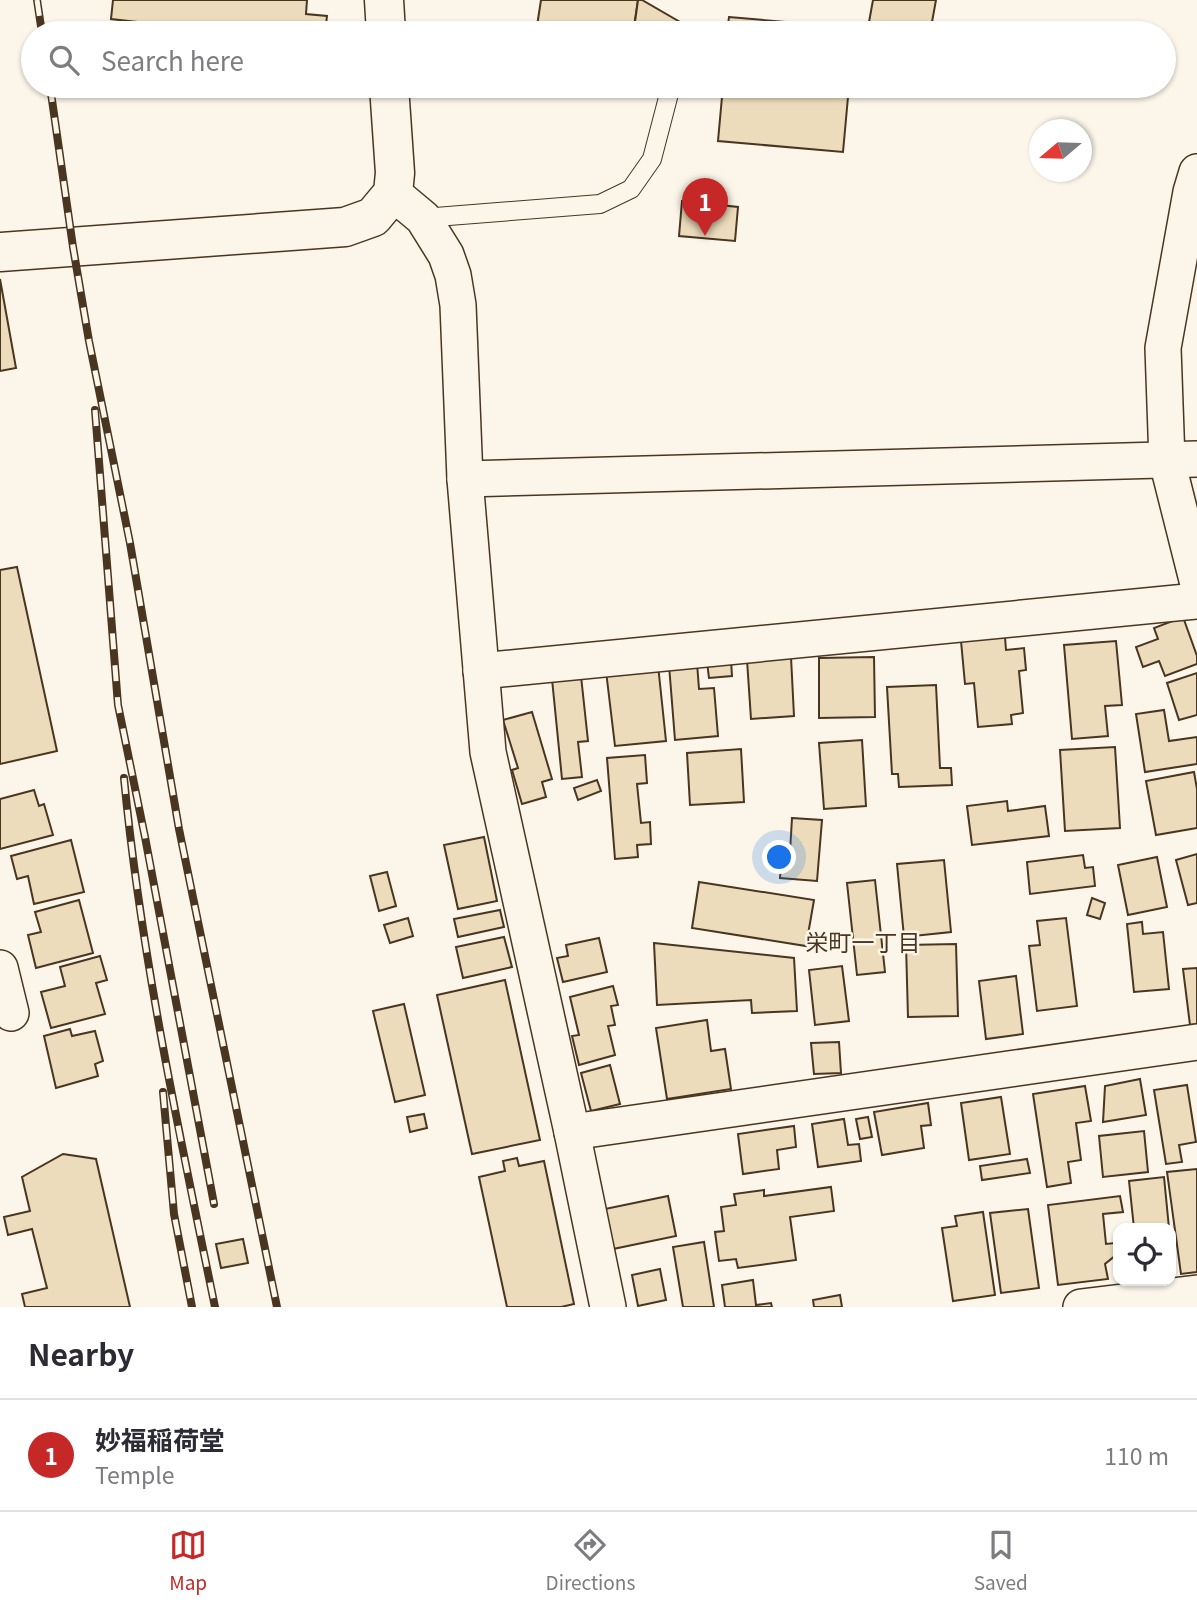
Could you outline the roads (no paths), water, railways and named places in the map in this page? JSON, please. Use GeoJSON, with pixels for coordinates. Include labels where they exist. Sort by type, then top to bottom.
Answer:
{"type":"FeatureCollection","features":[{"type":"Feature","properties":{"kind":"street"},"geometry":{"type":"LineString","coordinates":[[384,0],[385,21]]}},
{"type":"Feature","properties":{"kind":"street"},"geometry":{"type":"LineString","coordinates":[[0,247],[345,227],[373,217],[393,193],[395,173],[390,98]]}},
{"type":"Feature","properties":{"kind":"street"},"geometry":{"type":"LineString","coordinates":[[1197,172],[1163,348],[1182,460],[1197,580]]}},
{"type":"Feature","properties":{"kind":"street"},"geometry":{"type":"LineString","coordinates":[[393,193],[423,218],[446,255],[453,275],[458,305],[465,479],[488,752],[608,1307]]}},
{"type":"Feature","properties":{"kind":"street"},"geometry":{"type":"LineString","coordinates":[[465,479],[1182,460]]}},
{"type":"Feature","properties":{"kind":"street"},"geometry":{"type":"LineString","coordinates":[[481,671],[1197,601]]}},
{"type":"Feature","properties":{"kind":"street"},"geometry":{"type":"LineString","coordinates":[[0,968],[11,1013]]}},
{"type":"Feature","properties":{"kind":"street"},"geometry":{"type":"LineString","coordinates":[[572,1132],[1197,1042]]}},
{"type":"Feature","properties":{"kind":"street"},"geometry":{"type":"LineString","coordinates":[[1081,1307],[1197,1293]]}},
{"type":"Feature","properties":{"kind":"lane"},"geometry":{"type":"LineString","coordinates":[[423,218],[600,204],[631,189],[653,159],[668,98]]}},
{"type":"Feature","properties":{"kind":"railway"},"geometry":{"type":"LineString","coordinates":[[37,0],[40,21]]}},
{"type":"Feature","properties":{"kind":"railway"},"geometry":{"type":"LineString","coordinates":[[52,98],[89,341],[130,543],[179,829],[277,1307]]}},
{"type":"Feature","properties":{"kind":"railway"},"geometry":{"type":"LineString","coordinates":[[95,410],[118,705],[214,1204]]}},
{"type":"Feature","properties":{"kind":"railway"},"geometry":{"type":"LineString","coordinates":[[124,778],[151,977],[215,1307]]}},
{"type":"Feature","properties":{"kind":"railway"},"geometry":{"type":"LineString","coordinates":[[163,1092],[174,1214],[192,1307]]}},
{"type":"Feature","properties":{"kind":"place","name":"妙福稲荷堂"},"geometry":{"type":"Point","coordinates":[705,236]}},
{"type":"Feature","properties":{"kind":"district","name":"栄町一丁目"},"geometry":{"type":"Point","coordinates":[863,943]}}]}
